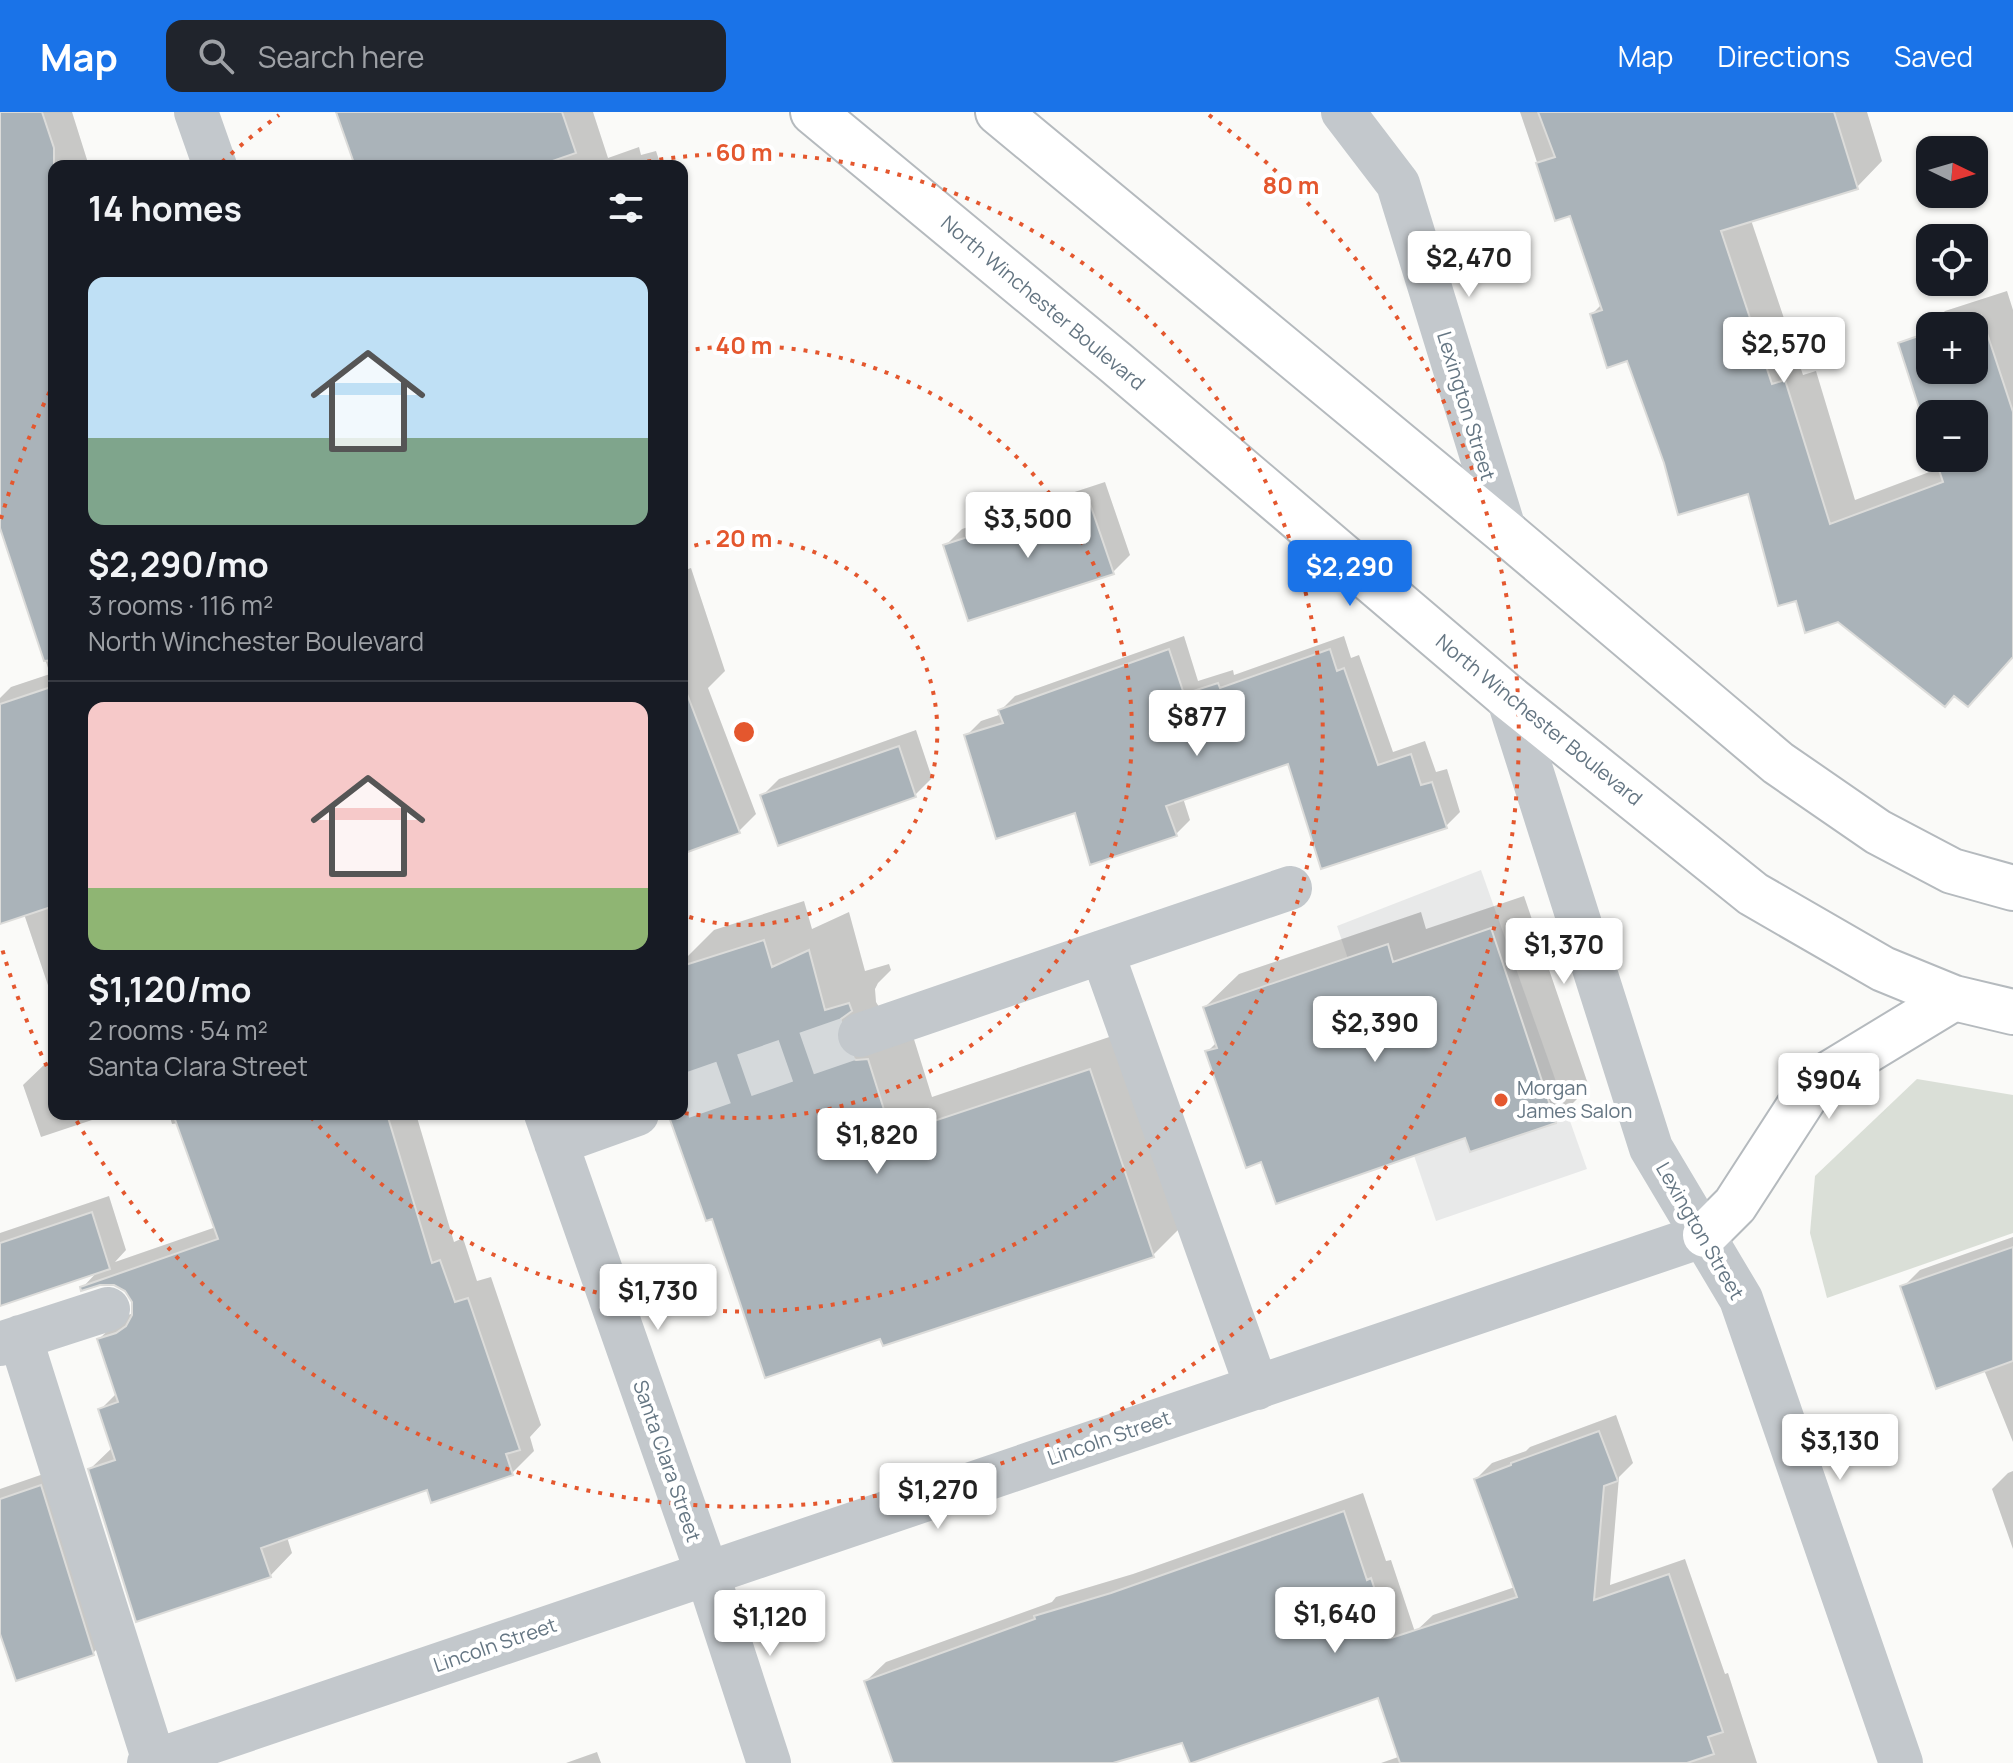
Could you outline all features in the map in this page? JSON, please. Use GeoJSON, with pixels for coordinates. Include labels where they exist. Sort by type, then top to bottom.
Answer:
{"type":"FeatureCollection","features":[{"type":"Feature","properties":{"kind":"main road","name":"North Winchester Boulevard"},"geometry":{"type":"LineString","coordinates":[[813,112],[1116,363],[1508,697],[1753,894],[1883,969],[1954,998],[2013,1012]]}},
{"type":"Feature","properties":{"kind":"main road"},"geometry":{"type":"LineString","coordinates":[[998,112],[1505,532],[1778,763],[1878,832],[1952,871],[2013,888]]}},
{"type":"Feature","properties":{"kind":"main road"},"geometry":{"type":"LineString","coordinates":[[1705,1235],[1735,1205],[1814,1083],[1954,998]]}},
{"type":"Feature","properties":{"kind":"street"},"geometry":{"type":"LineString","coordinates":[[196,112],[213,160]]}},
{"type":"Feature","properties":{"kind":"street","name":"Lexington Street"},"geometry":{"type":"LineString","coordinates":[[1343,112],[1398,184],[1505,532]]}},
{"type":"Feature","properties":{"kind":"street","name":"Lexington Street"},"geometry":{"type":"LineString","coordinates":[[1508,697],[1651,1148],[1741,1299],[1901,1763]]}},
{"type":"Feature","properties":{"kind":"street"},"geometry":{"type":"LineString","coordinates":[[860,1035],[1290,888]]}},
{"type":"Feature","properties":{"kind":"street"},"geometry":{"type":"LineString","coordinates":[[1102,952],[1257,1388]]}},
{"type":"Feature","properties":{"kind":"street"},"geometry":{"type":"LineString","coordinates":[[551,1129],[603,1120]]}},
{"type":"Feature","properties":{"kind":"street","name":"Santa Clara Street"},"geometry":{"type":"LineString","coordinates":[[551,1129],[707,1573],[769,1763]]}},
{"type":"Feature","properties":{"kind":"street","name":"Lincoln Street"},"geometry":{"type":"LineString","coordinates":[[152,1762],[1705,1235]]}},
{"type":"Feature","properties":{"kind":"street"},"geometry":{"type":"LineString","coordinates":[[108,1309],[10,1341],[152,1762]]}},
{"type":"Feature","properties":{"kind":"shaded area"},"geometry":{"type":"Polygon","coordinates":[[[1481,870],[1587,1169],[1436,1221],[1337,926],[1481,870]]]}},
{"type":"Feature","properties":{"kind":"shaded area"},"geometry":{"type":"Polygon","coordinates":[[[1917,1079],[2013,1095],[2013,1233],[1827,1298],[1810,1233],[1815,1176],[1917,1079]]]}},
{"type":"Feature","properties":{"kind":"building"},"geometry":{"type":"Polygon","coordinates":[[[0,112],[42,112],[54,148],[54,160],[48,160],[48,661],[44,661],[0,528],[0,112]]]}},
{"type":"Feature","properties":{"kind":"building"},"geometry":{"type":"Polygon","coordinates":[[[336,112],[562,112],[576,153],[556,160],[353,160],[336,112]]]}},
{"type":"Feature","properties":{"kind":"building"},"geometry":{"type":"Polygon","coordinates":[[[1538,112],[1834,112],[1858,189],[1721,231],[1772,384],[1785,380],[1830,524],[1943,482],[1940,472],[1988,472],[1988,400],[1916,400],[1898,343],[1916,337],[1916,384],[1988,384],[1988,336],[2013,412],[2013,657],[1968,707],[1954,696],[1945,707],[1838,622],[1805,633],[1796,601],[1778,606],[1748,494],[1678,515],[1664,463],[1627,361],[1607,368],[1590,314],[1602,310],[1570,216],[1555,221],[1536,163],[1555,157],[1538,112]]]}},
{"type":"Feature","properties":{"kind":"building"},"geometry":{"type":"Polygon","coordinates":[[[1088,498],[1114,574],[968,621],[943,545],[1088,498]]]}},
{"type":"Feature","properties":{"kind":"building"},"geometry":{"type":"Polygon","coordinates":[[[1169,649],[1184,694],[1218,683],[1220,688],[1330,649],[1337,671],[1344,668],[1378,765],[1411,754],[1421,785],[1432,782],[1447,828],[1321,869],[1288,764],[1166,806],[1177,836],[1090,865],[1075,813],[996,839],[964,735],[1003,723],[998,710],[1169,649]]]}},
{"type":"Feature","properties":{"kind":"building"},"geometry":{"type":"Polygon","coordinates":[[[48,688],[48,908],[0,924],[0,704],[48,688]]]}},
{"type":"Feature","properties":{"kind":"building"},"geometry":{"type":"Polygon","coordinates":[[[688,697],[740,833],[688,852],[688,697]]]}},
{"type":"Feature","properties":{"kind":"building"},"geometry":{"type":"Polygon","coordinates":[[[899,746],[916,797],[778,846],[760,795],[899,746]]]}},
{"type":"Feature","properties":{"kind":"building"},"geometry":{"type":"Polygon","coordinates":[[[1491,928],[1556,1123],[1470,1152],[1465,1138],[1276,1204],[1261,1162],[1246,1168],[1205,1051],[1217,1048],[1203,1007],[1388,944],[1393,962],[1491,928]]]}},
{"type":"Feature","properties":{"kind":"building"},"geometry":{"type":"Polygon","coordinates":[[[764,940],[772,967],[809,950],[825,1010],[849,1003],[852,1011],[841,1019],[835,1031],[836,1042],[844,1054],[856,1060],[868,1059],[892,1135],[1090,1069],[1154,1257],[883,1346],[880,1339],[765,1378],[712,1219],[706,1221],[670,1120],[688,1120],[688,964],[764,940]]]}},
{"type":"Feature","properties":{"kind":"building"},"geometry":{"type":"Polygon","coordinates":[[[175,1120],[389,1120],[432,1263],[440,1260],[455,1302],[468,1298],[520,1450],[506,1454],[513,1475],[431,1503],[427,1490],[261,1548],[271,1577],[136,1622],[88,1469],[115,1460],[98,1409],[118,1402],[97,1339],[126,1326],[132,1315],[132,1302],[125,1291],[114,1285],[100,1285],[81,1291],[80,1287],[218,1239],[175,1120]]]}},
{"type":"Feature","properties":{"kind":"building"},"geometry":{"type":"Polygon","coordinates":[[[92,1212],[110,1269],[0,1306],[0,1243],[92,1212]]]}},
{"type":"Feature","properties":{"kind":"building"},"geometry":{"type":"Polygon","coordinates":[[[2013,1247],[2013,1361],[1936,1389],[1900,1286],[2013,1247]]]}},
{"type":"Feature","properties":{"kind":"building"},"geometry":{"type":"Polygon","coordinates":[[[1599,1431],[1618,1481],[1604,1486],[1594,1600],[1669,1574],[1723,1732],[1708,1737],[1714,1754],[1687,1763],[1400,1763],[1378,1698],[1192,1763],[1182,1743],[1113,1763],[893,1763],[864,1681],[1035,1619],[1034,1616],[1111,1593],[1344,1511],[1391,1638],[1517,1597],[1474,1479],[1599,1431]]]}},
{"type":"Feature","properties":{"kind":"building"},"geometry":{"type":"Polygon","coordinates":[[[41,1485],[94,1655],[16,1681],[0,1634],[0,1499],[41,1485]]]}},
{"type":"Feature","properties":{"kind":"tunnel"},"geometry":{"type":"LineString","coordinates":[[688,1095],[860,1035]]}},
{"type":"Feature","properties":{"kind":"place","name":"Morgan James Salon"},"geometry":{"type":"Point","coordinates":[1501,1100]}}]}
